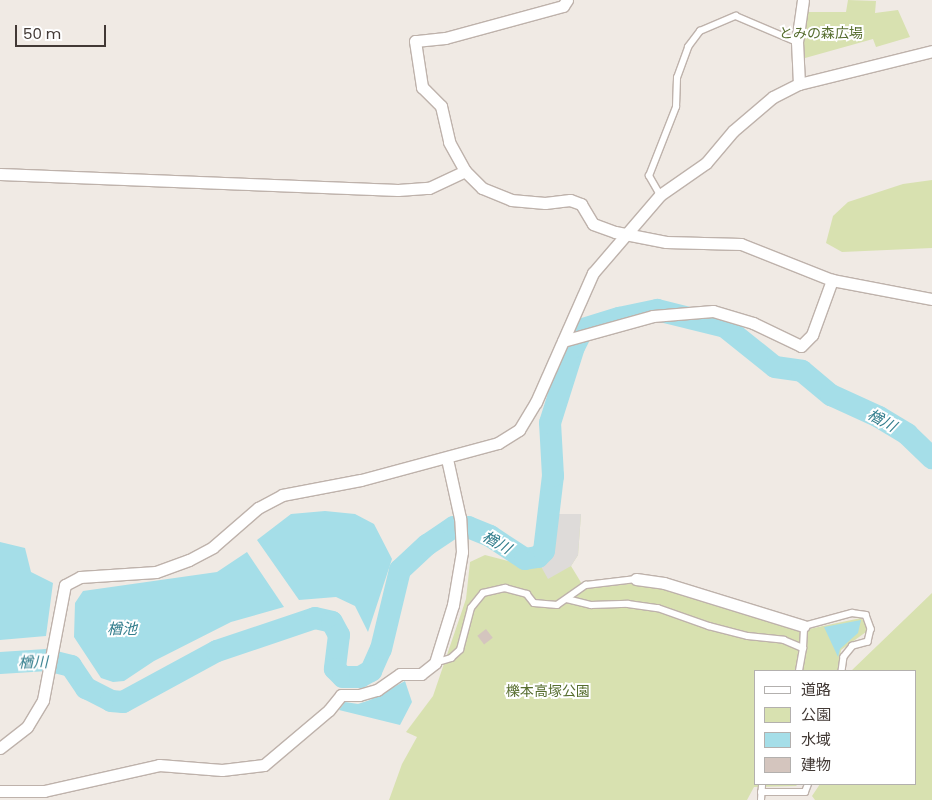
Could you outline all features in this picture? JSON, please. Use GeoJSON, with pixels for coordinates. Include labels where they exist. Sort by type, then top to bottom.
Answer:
{"type":"FeatureCollection","features":[{"type":"Feature","properties":{"kind":"street"},"geometry":{"type":"LineString","coordinates":[[567,0],[563,6],[445,38],[415,41],[422,87],[441,106],[449,142],[465,171],[492,194],[536,202],[570,200],[581,204],[593,224],[666,242],[741,244],[832,280],[932,299]]}},
{"type":"Feature","properties":{"kind":"street"},"geometry":{"type":"LineString","coordinates":[[799,84],[797,42],[803,0]]}},
{"type":"Feature","properties":{"kind":"street"},"geometry":{"type":"LineString","coordinates":[[0,748],[27,727],[43,700],[65,585],[80,577],[156,572],[189,560],[213,547],[258,508],[282,495],[448,458],[498,443],[519,430],[563,341],[593,273],[630,234],[660,195],[706,163],[733,131],[774,97],[799,84],[932,51]]}},
{"type":"Feature","properties":{"kind":"street"},"geometry":{"type":"LineString","coordinates":[[0,174],[398,190],[429,188],[465,171]]}},
{"type":"Feature","properties":{"kind":"street"},"geometry":{"type":"LineString","coordinates":[[563,341],[653,316],[713,311],[753,323],[801,346],[812,335],[832,280]]}},
{"type":"Feature","properties":{"kind":"street"},"geometry":{"type":"LineString","coordinates":[[3,791],[44,790],[159,765],[222,770],[264,765],[329,710],[341,694],[359,695],[376,690],[400,674],[421,674],[434,663],[452,605],[462,552],[460,518],[448,458]]}},
{"type":"Feature","properties":{"kind":"street"},"geometry":{"type":"LineString","coordinates":[[636,579],[664,583],[804,626]]}},
{"type":"Feature","properties":{"kind":"street"},"geometry":{"type":"LineString","coordinates":[[3,791],[21,800]]}},
{"type":"Feature","properties":{"kind":"lane"},"geometry":{"type":"LineString","coordinates":[[660,195],[649,176],[676,107],[677,78],[688,47],[700,31],[736,16],[797,42]]}},
{"type":"Feature","properties":{"kind":"lane"},"geometry":{"type":"LineString","coordinates":[[434,663],[451,658],[460,650],[471,608],[483,593],[506,588],[528,594],[534,603],[557,605],[586,585],[636,579]]}},
{"type":"Feature","properties":{"kind":"lane"},"geometry":{"type":"LineString","coordinates":[[567,599],[592,605],[628,604],[658,608],[709,626],[748,636],[784,640],[803,648]]}},
{"type":"Feature","properties":{"kind":"lane"},"geometry":{"type":"LineString","coordinates":[[799,670],[804,626],[852,613],[866,616],[871,629],[868,642],[853,646],[844,657],[842,670]]}},
{"type":"Feature","properties":{"kind":"lane"},"geometry":{"type":"LineString","coordinates":[[761,800],[762,785]]}},
{"type":"Feature","properties":{"kind":"lane"},"geometry":{"type":"LineString","coordinates":[[761,792],[805,792],[808,785]]}},
{"type":"Feature","properties":{"kind":"green space","name":"とみの森広場"},"geometry":{"type":"Polygon","coordinates":[[[848,0],[876,1],[875,13],[898,10],[910,37],[876,47],[873,39],[798,60],[803,12],[846,12],[848,0]]]}},
{"type":"Feature","properties":{"kind":"green space"},"geometry":{"type":"Polygon","coordinates":[[[932,180],[932,248],[842,252],[826,243],[833,216],[848,202],[903,184],[932,180]]]}},
{"type":"Feature","properties":{"kind":"green space","name":"櫟本高塚公園"},"geometry":{"type":"Polygon","coordinates":[[[557,514],[581,514],[578,555],[571,566],[585,589],[637,583],[673,589],[809,629],[861,618],[867,624],[866,632],[841,650],[838,670],[754,670],[754,785],[797,785],[754,787],[747,800],[389,800],[402,764],[417,737],[406,732],[433,696],[466,599],[470,562],[485,555],[528,566],[554,550],[557,514]]]}},
{"type":"Feature","properties":{"kind":"green space"},"geometry":{"type":"Polygon","coordinates":[[[932,593],[932,800],[815,800],[812,796],[819,785],[917,785],[917,670],[852,670],[932,593]]]}},
{"type":"Feature","properties":{"kind":"shaded area"},"geometry":{"type":"Polygon","coordinates":[[[557,514],[581,514],[578,555],[571,566],[548,579],[538,561],[555,550],[557,514]]]}},
{"type":"Feature","properties":{"kind":"water"},"geometry":{"type":"Polygon","coordinates":[[[325,511],[355,514],[374,524],[392,559],[368,632],[355,606],[336,597],[299,600],[257,540],[291,514],[325,511]]]}},
{"type":"Feature","properties":{"kind":"water"},"geometry":{"type":"Polygon","coordinates":[[[0,542],[25,548],[31,572],[53,583],[46,636],[0,640],[0,542]]]}},
{"type":"Feature","properties":{"kind":"water","name":"楢池"},"geometry":{"type":"Polygon","coordinates":[[[247,552],[284,607],[231,622],[154,661],[124,681],[113,682],[101,678],[74,637],[75,603],[83,591],[217,572],[247,552]]]}},
{"type":"Feature","properties":{"kind":"water"},"geometry":{"type":"Polygon","coordinates":[[[861,620],[858,633],[840,649],[838,657],[824,627],[861,620]]]}},
{"type":"Feature","properties":{"kind":"water"},"geometry":{"type":"Polygon","coordinates":[[[405,681],[412,702],[400,725],[339,710],[345,702],[358,704],[370,700],[405,681]]]}},
{"type":"Feature","properties":{"kind":"building"},"geometry":{"type":"Polygon","coordinates":[[[486,629],[493,638],[484,644],[477,636],[486,629]]]}},
{"type":"Feature","properties":{"kind":"waterway","name":"楢川"},"geometry":{"type":"LineString","coordinates":[[0,663],[47,660],[71,666],[86,688],[111,701],[123,702],[217,651],[315,618],[332,622],[339,635],[335,669],[343,677],[360,677],[371,671],[381,649],[400,570],[427,545],[454,527],[468,527],[490,536],[525,559],[538,557],[544,551],[553,476],[550,423],[574,347],[583,329],[619,318],[657,310],[725,327],[775,367],[802,371],[831,395],[879,417],[907,434],[932,458]]}}]}
